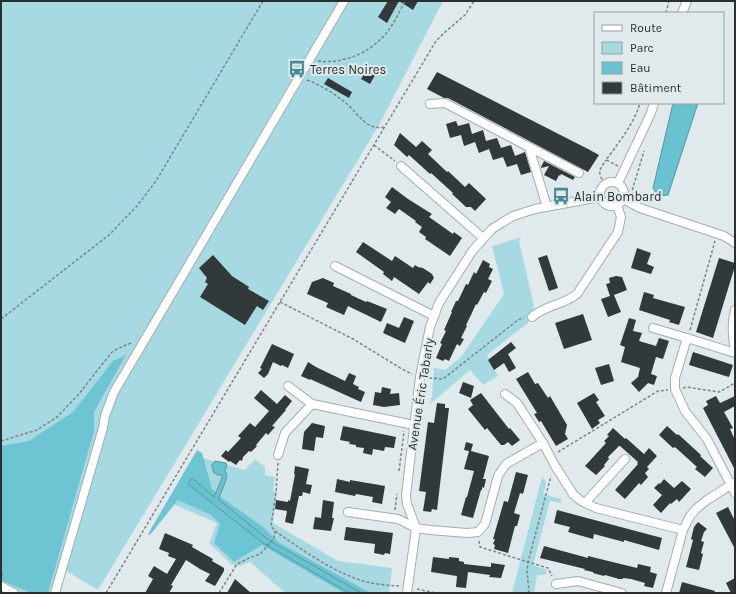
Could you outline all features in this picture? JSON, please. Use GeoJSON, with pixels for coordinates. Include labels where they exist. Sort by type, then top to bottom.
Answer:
{"type":"FeatureCollection","features":[{"type":"Feature","properties":{"kind":"street"},"geometry":{"type":"LineString","coordinates":[[55,593],[103,428],[105,416],[114,392],[344,1]]}},
{"type":"Feature","properties":{"kind":"street"},"geometry":{"type":"LineString","coordinates":[[682,12],[687,1]]}},
{"type":"Feature","properties":{"kind":"street"},"geometry":{"type":"LineString","coordinates":[[430,104],[445,103],[579,173]]}},
{"type":"Feature","properties":{"kind":"street"},"geometry":{"type":"LineString","coordinates":[[618,183],[651,113],[654,104]]}},
{"type":"Feature","properties":{"kind":"street"},"geometry":{"type":"LineString","coordinates":[[529,147],[547,207]]}},
{"type":"Feature","properties":{"kind":"street"},"geometry":{"type":"LineString","coordinates":[[401,166],[484,238]]}},
{"type":"Feature","properties":{"kind":"street"},"geometry":{"type":"LineString","coordinates":[[532,317],[538,311],[571,299],[577,294],[618,232],[621,217],[620,202],[624,192],[618,183],[611,182],[604,184],[600,190],[600,197],[607,205],[610,206],[620,202],[724,236],[735,243]]}},
{"type":"Feature","properties":{"kind":"street","name":"Avenue Éric Tabarly"},"geometry":{"type":"LineString","coordinates":[[407,590],[416,528],[407,504],[406,495],[420,377],[430,327],[439,303],[473,250],[492,229],[513,216],[535,209],[600,197]]}},
{"type":"Feature","properties":{"kind":"street"},"geometry":{"type":"LineString","coordinates":[[335,266],[434,316]]}},
{"type":"Feature","properties":{"kind":"street"},"geometry":{"type":"LineString","coordinates":[[653,328],[735,352],[732,328],[732,319],[735,310]]}},
{"type":"Feature","properties":{"kind":"street"},"geometry":{"type":"LineString","coordinates":[[687,338],[674,378],[675,389],[685,411],[707,439],[733,483],[735,493]]}},
{"type":"Feature","properties":{"kind":"street"},"geometry":{"type":"LineString","coordinates":[[288,386],[312,404],[414,424]]}},
{"type":"Feature","properties":{"kind":"street"},"geometry":{"type":"LineString","coordinates":[[505,394],[517,403],[573,494],[585,503],[596,508],[683,530]]}},
{"type":"Feature","properties":{"kind":"street"},"geometry":{"type":"LineString","coordinates":[[278,455],[285,433],[312,404]]}},
{"type":"Feature","properties":{"kind":"street"},"geometry":{"type":"LineString","coordinates":[[348,512],[398,519],[416,528],[467,534],[478,532],[485,524],[498,476],[506,464],[543,444]]}},
{"type":"Feature","properties":{"kind":"street"},"geometry":{"type":"LineString","coordinates":[[585,503],[625,459]]}},
{"type":"Feature","properties":{"kind":"street"},"geometry":{"type":"LineString","coordinates":[[666,593],[683,530],[690,516],[697,508],[733,483]]}},
{"type":"Feature","properties":{"kind":"street"},"geometry":{"type":"LineString","coordinates":[[556,584],[578,581],[622,593]]}},
{"type":"Feature","properties":{"kind":"street"},"geometry":{"type":"LineString","coordinates":[[1,582],[14,593]]}},
{"type":"Feature","properties":{"kind":"path"},"geometry":{"type":"LineString","coordinates":[[1,319],[109,235],[137,206],[156,181],[263,1]]}},
{"type":"Feature","properties":{"kind":"path"},"geometry":{"type":"LineString","coordinates":[[310,59],[329,62],[345,59],[359,54],[372,46],[385,35],[405,1]]}},
{"type":"Feature","properties":{"kind":"path"},"geometry":{"type":"LineString","coordinates":[[106,593],[436,41],[465,15],[474,1]]}},
{"type":"Feature","properties":{"kind":"path"},"geometry":{"type":"LineString","coordinates":[[666,12],[669,1]]}},
{"type":"Feature","properties":{"kind":"path"},"geometry":{"type":"LineString","coordinates":[[299,77],[320,85],[348,105],[354,113],[372,127],[384,127]]}},
{"type":"Feature","properties":{"kind":"path"},"geometry":{"type":"LineString","coordinates":[[604,184],[599,174],[600,169],[629,128],[638,113],[640,104]]}},
{"type":"Feature","properties":{"kind":"path"},"geometry":{"type":"LineString","coordinates":[[374,145],[401,166]]}},
{"type":"Feature","properties":{"kind":"path"},"geometry":{"type":"LineString","coordinates":[[634,198],[632,191],[645,146]]}},
{"type":"Feature","properties":{"kind":"path"},"geometry":{"type":"LineString","coordinates":[[606,160],[624,169]]}},
{"type":"Feature","properties":{"kind":"path"},"geometry":{"type":"LineString","coordinates":[[687,338],[717,240]]}},
{"type":"Feature","properties":{"kind":"path"},"geometry":{"type":"LineString","coordinates":[[280,302],[353,339],[402,369],[420,377],[443,379],[518,320],[532,317]]}},
{"type":"Feature","properties":{"kind":"path"},"geometry":{"type":"LineString","coordinates":[[1,441],[37,430],[57,417],[79,394],[114,351],[128,344],[144,341]]}},
{"type":"Feature","properties":{"kind":"path"},"geometry":{"type":"LineString","coordinates":[[528,593],[528,562],[552,460],[658,391],[687,388],[719,392],[735,383]]}},
{"type":"Feature","properties":{"kind":"path"},"geometry":{"type":"LineString","coordinates":[[396,421],[404,432],[399,476]]}},
{"type":"Feature","properties":{"kind":"path"},"geometry":{"type":"LineString","coordinates":[[278,455],[276,492],[271,526],[275,531],[308,554],[358,579],[407,590],[436,593]]}},
{"type":"Feature","properties":{"kind":"path"},"geometry":{"type":"LineString","coordinates":[[397,491],[394,513],[398,519]]}},
{"type":"Feature","properties":{"kind":"path"},"geometry":{"type":"LineString","coordinates":[[219,593],[237,564],[260,554],[274,538],[275,531]]}},
{"type":"Feature","properties":{"kind":"path"},"geometry":{"type":"LineString","coordinates":[[478,532],[480,547],[548,568],[556,584]]}},
{"type":"Feature","properties":{"kind":"path"},"geometry":{"type":"LineString","coordinates":[[1,568],[1,582]]}},
{"type":"Feature","properties":{"kind":"green space"},"geometry":{"type":"Polygon","coordinates":[[[1,1],[443,1],[379,125],[98,590],[60,567],[49,593],[1,593],[1,1]]]}},
{"type":"Feature","properties":{"kind":"green space"},"geometry":{"type":"Polygon","coordinates":[[[521,237],[519,241],[534,306],[528,323],[487,355],[498,376],[483,385],[470,370],[430,404],[434,368],[445,370],[461,357],[504,294],[492,246],[521,237]]]}},
{"type":"Feature","properties":{"kind":"green space"},"geometry":{"type":"Polygon","coordinates":[[[195,456],[245,470],[255,459],[265,467],[265,475],[275,477],[273,491],[277,492],[273,523],[338,561],[392,568],[389,593],[285,593],[250,562],[239,566],[232,565],[209,543],[217,523],[173,504],[195,456]]]}},
{"type":"Feature","properties":{"kind":"green space"},"geometry":{"type":"Polygon","coordinates":[[[542,477],[546,484],[543,494],[561,499],[561,503],[550,501],[533,565],[547,570],[545,575],[537,575],[534,593],[512,593],[542,477]]]}},
{"type":"Feature","properties":{"kind":"shaded area"},"geometry":{"type":"Polygon","coordinates":[[[126,355],[94,412],[94,431],[48,593],[31,593],[1,580],[1,446],[29,441],[73,412],[113,361],[126,355]]]}},
{"type":"Feature","properties":{"kind":"shaded area"},"geometry":{"type":"Polygon","coordinates":[[[197,450],[202,453],[212,489],[225,500],[263,527],[278,542],[371,593],[344,593],[262,545],[234,562],[214,543],[220,524],[211,515],[178,500],[150,535],[148,534],[197,450]]]}},
{"type":"Feature","properties":{"kind":"water"},"geometry":{"type":"Polygon","coordinates":[[[673,104],[698,104],[668,195],[658,196],[653,188],[673,104]]]}},
{"type":"Feature","properties":{"kind":"water"},"geometry":{"type":"Polygon","coordinates":[[[215,461],[226,463],[227,465],[225,471],[227,475],[218,499],[270,541],[362,593],[349,593],[263,543],[188,484],[192,478],[214,497],[222,478],[222,475],[218,475],[213,472],[213,468],[211,466],[215,461]]]}},
{"type":"Feature","properties":{"kind":"building"},"geometry":{"type":"Polygon","coordinates":[[[388,1],[399,1],[387,23],[378,17],[388,1]]]}},
{"type":"Feature","properties":{"kind":"building"},"geometry":{"type":"Polygon","coordinates":[[[399,1],[418,1],[413,10],[399,1]]]}},
{"type":"Feature","properties":{"kind":"building"},"geometry":{"type":"Polygon","coordinates":[[[370,65],[378,70],[370,84],[361,79],[370,65]]]}},
{"type":"Feature","properties":{"kind":"building"},"geometry":{"type":"Polygon","coordinates":[[[437,72],[599,155],[588,172],[448,98],[444,98],[427,89],[437,72]]]}},
{"type":"Feature","properties":{"kind":"building"},"geometry":{"type":"Polygon","coordinates":[[[328,78],[352,92],[349,98],[324,84],[328,78]]]}},
{"type":"Feature","properties":{"kind":"building"},"geometry":{"type":"Polygon","coordinates":[[[456,121],[458,126],[469,123],[472,134],[483,130],[486,141],[497,138],[501,148],[511,145],[515,156],[525,152],[531,172],[521,175],[517,164],[507,167],[503,157],[493,160],[489,149],[479,153],[475,142],[464,146],[461,135],[450,138],[446,124],[456,121]]]}},
{"type":"Feature","properties":{"kind":"building"},"geometry":{"type":"Polygon","coordinates":[[[400,133],[416,147],[422,141],[432,150],[428,154],[447,172],[448,171],[465,187],[469,183],[486,199],[475,211],[471,207],[466,207],[431,173],[430,174],[409,155],[407,157],[394,145],[400,133]]]}},
{"type":"Feature","properties":{"kind":"building"},"geometry":{"type":"Polygon","coordinates":[[[544,161],[575,177],[573,180],[561,174],[556,181],[544,175],[549,166],[541,168],[544,161]]]}},
{"type":"Feature","properties":{"kind":"building"},"geometry":{"type":"Polygon","coordinates":[[[392,187],[432,214],[429,217],[453,234],[454,232],[462,238],[450,256],[425,239],[426,237],[419,232],[422,227],[415,222],[416,221],[399,209],[395,214],[386,208],[391,202],[385,197],[392,187]]]}},
{"type":"Feature","properties":{"kind":"building"},"geometry":{"type":"Polygon","coordinates":[[[363,242],[392,261],[395,256],[413,268],[415,265],[423,268],[432,274],[434,278],[430,284],[428,282],[419,294],[394,277],[392,281],[383,274],[384,272],[356,252],[363,242]]]}},
{"type":"Feature","properties":{"kind":"building"},"geometry":{"type":"Polygon","coordinates":[[[637,248],[651,253],[647,264],[654,267],[651,274],[631,268],[637,248]]]}},
{"type":"Feature","properties":{"kind":"building"},"geometry":{"type":"Polygon","coordinates":[[[213,255],[232,276],[249,287],[248,289],[269,301],[263,310],[257,306],[245,325],[200,297],[208,284],[205,282],[207,278],[199,268],[213,255]]]}},
{"type":"Feature","properties":{"kind":"building"},"geometry":{"type":"Polygon","coordinates":[[[547,255],[558,288],[549,291],[538,258],[547,255]]]}},
{"type":"Feature","properties":{"kind":"building"},"geometry":{"type":"Polygon","coordinates":[[[719,258],[735,263],[735,266],[713,338],[696,332],[719,258]]]}},
{"type":"Feature","properties":{"kind":"building"},"geometry":{"type":"Polygon","coordinates":[[[483,260],[490,264],[489,267],[493,269],[488,279],[492,281],[486,293],[484,292],[477,305],[476,304],[461,338],[464,339],[460,346],[457,344],[449,361],[445,359],[443,361],[436,358],[442,344],[440,343],[446,331],[444,330],[456,301],[458,301],[466,284],[468,285],[474,272],[476,274],[483,260]]]}},
{"type":"Feature","properties":{"kind":"building"},"geometry":{"type":"Polygon","coordinates":[[[616,276],[622,277],[627,290],[614,295],[621,312],[608,317],[601,299],[610,296],[606,284],[610,283],[609,278],[616,276]]]}},
{"type":"Feature","properties":{"kind":"building"},"geometry":{"type":"Polygon","coordinates":[[[323,278],[334,283],[333,286],[351,295],[387,309],[381,322],[348,306],[344,315],[326,307],[328,303],[307,294],[312,282],[323,278]]]}},
{"type":"Feature","properties":{"kind":"building"},"geometry":{"type":"Polygon","coordinates":[[[644,292],[654,295],[653,298],[685,307],[679,325],[669,322],[670,320],[639,310],[644,292]]]}},
{"type":"Feature","properties":{"kind":"building"},"geometry":{"type":"Polygon","coordinates":[[[583,314],[592,340],[564,349],[555,323],[583,314]]]}},
{"type":"Feature","properties":{"kind":"building"},"geometry":{"type":"Polygon","coordinates":[[[404,317],[414,321],[405,343],[383,333],[387,323],[399,328],[404,317]]]}},
{"type":"Feature","properties":{"kind":"building"},"geometry":{"type":"Polygon","coordinates":[[[629,318],[636,320],[633,331],[642,333],[639,341],[656,346],[659,338],[669,341],[663,359],[656,357],[651,374],[657,376],[654,385],[648,383],[639,392],[631,383],[638,377],[640,368],[621,362],[625,347],[620,345],[629,318]]]}},
{"type":"Feature","properties":{"kind":"building"},"geometry":{"type":"Polygon","coordinates":[[[511,342],[516,348],[508,354],[516,368],[509,372],[504,363],[494,370],[488,360],[511,342]]]}},
{"type":"Feature","properties":{"kind":"building"},"geometry":{"type":"Polygon","coordinates":[[[272,344],[294,354],[288,368],[273,362],[268,374],[264,378],[258,373],[262,369],[260,368],[272,344]]]}},
{"type":"Feature","properties":{"kind":"building"},"geometry":{"type":"Polygon","coordinates":[[[693,352],[733,365],[729,377],[689,365],[693,352]]]}},
{"type":"Feature","properties":{"kind":"building"},"geometry":{"type":"Polygon","coordinates":[[[308,362],[345,381],[349,373],[356,376],[353,384],[359,387],[358,389],[365,392],[361,402],[301,376],[308,362]]]}},
{"type":"Feature","properties":{"kind":"building"},"geometry":{"type":"Polygon","coordinates":[[[609,364],[614,381],[601,385],[595,368],[609,364]]]}},
{"type":"Feature","properties":{"kind":"building"},"geometry":{"type":"Polygon","coordinates":[[[528,372],[535,384],[538,383],[548,398],[550,396],[567,425],[565,434],[568,439],[556,446],[541,421],[539,422],[534,414],[537,413],[516,379],[528,372]]]}},
{"type":"Feature","properties":{"kind":"building"},"geometry":{"type":"Polygon","coordinates":[[[463,382],[474,386],[471,398],[459,393],[463,382]]]}},
{"type":"Feature","properties":{"kind":"building"},"geometry":{"type":"Polygon","coordinates":[[[382,387],[391,389],[390,394],[399,393],[400,405],[384,407],[373,405],[375,392],[381,393],[382,387]]]}},
{"type":"Feature","properties":{"kind":"building"},"geometry":{"type":"Polygon","coordinates":[[[261,390],[277,404],[285,395],[292,401],[272,426],[275,427],[268,435],[266,433],[256,445],[257,446],[251,452],[249,451],[243,457],[242,461],[240,460],[236,465],[221,456],[226,450],[228,452],[241,438],[238,436],[250,423],[255,427],[269,411],[254,398],[261,390]]]}},
{"type":"Feature","properties":{"kind":"building"},"geometry":{"type":"Polygon","coordinates":[[[481,393],[509,429],[510,428],[520,440],[512,446],[508,442],[501,445],[487,428],[485,430],[468,409],[473,405],[470,400],[481,393]]]}},
{"type":"Feature","properties":{"kind":"building"},"geometry":{"type":"Polygon","coordinates":[[[594,393],[599,400],[596,402],[605,416],[598,420],[600,423],[592,429],[577,403],[594,393]]]}},
{"type":"Feature","properties":{"kind":"building"},"geometry":{"type":"Polygon","coordinates":[[[716,396],[720,403],[735,396],[735,406],[724,412],[733,428],[730,429],[735,440],[735,470],[703,408],[708,405],[706,401],[716,396]]]}},
{"type":"Feature","properties":{"kind":"building"},"geometry":{"type":"Polygon","coordinates":[[[437,403],[445,404],[445,408],[449,408],[437,510],[432,509],[431,512],[423,511],[426,492],[419,491],[428,422],[434,423],[437,403]]]}},
{"type":"Feature","properties":{"kind":"building"},"geometry":{"type":"Polygon","coordinates":[[[312,423],[325,426],[323,438],[316,437],[314,451],[302,449],[304,432],[312,423]]]}},
{"type":"Feature","properties":{"kind":"building"},"geometry":{"type":"Polygon","coordinates":[[[343,426],[396,437],[394,448],[385,447],[384,451],[373,449],[372,455],[363,453],[364,448],[356,447],[356,445],[349,444],[350,442],[340,440],[343,426]]]}},
{"type":"Feature","properties":{"kind":"building"},"geometry":{"type":"Polygon","coordinates":[[[667,426],[701,455],[700,456],[713,468],[705,477],[695,469],[697,467],[659,435],[667,426]]]}},
{"type":"Feature","properties":{"kind":"building"},"geometry":{"type":"Polygon","coordinates":[[[613,428],[644,454],[649,448],[657,456],[647,467],[649,469],[645,473],[648,477],[641,485],[639,483],[625,499],[615,490],[638,464],[638,462],[620,446],[608,457],[609,459],[604,465],[605,466],[596,475],[585,466],[606,443],[604,441],[609,436],[607,435],[613,428]]]}},
{"type":"Feature","properties":{"kind":"building"},"geometry":{"type":"Polygon","coordinates":[[[466,442],[473,444],[471,451],[489,456],[483,479],[486,479],[484,488],[482,487],[473,518],[461,515],[474,471],[464,469],[469,451],[464,450],[466,442]]]}},
{"type":"Feature","properties":{"kind":"building"},"geometry":{"type":"Polygon","coordinates":[[[295,466],[309,469],[306,484],[312,485],[310,494],[303,492],[302,496],[299,496],[293,524],[285,522],[287,511],[275,509],[276,500],[290,501],[295,466]]]}},
{"type":"Feature","properties":{"kind":"building"},"geometry":{"type":"Polygon","coordinates":[[[516,472],[528,475],[523,494],[520,493],[514,513],[520,515],[517,526],[515,526],[508,553],[494,549],[495,545],[493,544],[495,539],[493,539],[504,501],[508,502],[516,472]]]}},
{"type":"Feature","properties":{"kind":"building"},"geometry":{"type":"Polygon","coordinates":[[[337,479],[385,486],[382,504],[372,502],[373,497],[356,494],[355,496],[335,492],[337,479]]]}},
{"type":"Feature","properties":{"kind":"building"},"geometry":{"type":"Polygon","coordinates":[[[664,479],[674,488],[682,481],[691,489],[679,502],[677,499],[671,504],[670,503],[661,513],[653,505],[662,495],[654,488],[664,479]]]}},
{"type":"Feature","properties":{"kind":"building"},"geometry":{"type":"Polygon","coordinates":[[[323,500],[334,502],[332,518],[334,518],[331,531],[313,529],[315,517],[321,518],[323,500]]]}},
{"type":"Feature","properties":{"kind":"building"},"geometry":{"type":"Polygon","coordinates":[[[728,507],[735,521],[735,549],[716,513],[728,507]]]}},
{"type":"Feature","properties":{"kind":"building"},"geometry":{"type":"Polygon","coordinates":[[[557,510],[662,538],[659,550],[624,540],[624,542],[594,534],[593,539],[568,532],[570,527],[554,523],[557,510]]]}},
{"type":"Feature","properties":{"kind":"building"},"geometry":{"type":"Polygon","coordinates":[[[698,522],[707,529],[704,532],[701,541],[704,542],[699,570],[686,567],[693,540],[691,539],[694,527],[698,522]]]}},
{"type":"Feature","properties":{"kind":"building"},"geometry":{"type":"Polygon","coordinates":[[[346,527],[393,533],[390,554],[385,553],[384,555],[374,553],[375,544],[344,540],[346,527]]]}},
{"type":"Feature","properties":{"kind":"building"},"geometry":{"type":"Polygon","coordinates":[[[165,533],[193,545],[192,547],[213,559],[212,561],[224,568],[224,571],[215,586],[205,581],[210,574],[186,560],[171,585],[173,586],[169,593],[145,593],[153,579],[148,576],[154,566],[167,574],[176,559],[168,556],[169,553],[159,549],[165,533]]]}},
{"type":"Feature","properties":{"kind":"building"},"geometry":{"type":"Polygon","coordinates":[[[544,546],[588,558],[588,556],[637,568],[638,564],[651,567],[650,572],[657,574],[653,588],[644,586],[645,583],[631,579],[619,579],[604,576],[584,570],[585,569],[540,558],[544,546]]]}},
{"type":"Feature","properties":{"kind":"building"},"geometry":{"type":"Polygon","coordinates":[[[433,557],[449,559],[449,557],[459,558],[459,561],[464,562],[464,564],[491,567],[491,563],[505,565],[501,578],[468,572],[466,588],[456,587],[457,576],[431,572],[433,557]]]}},
{"type":"Feature","properties":{"kind":"building"},"geometry":{"type":"Polygon","coordinates":[[[735,578],[735,593],[731,593],[726,583],[735,578]]]}},
{"type":"Feature","properties":{"kind":"building"},"geometry":{"type":"Polygon","coordinates":[[[235,579],[251,593],[227,593],[235,579]]]}},
{"type":"Feature","properties":{"kind":"building"},"geometry":{"type":"Polygon","coordinates":[[[682,582],[715,591],[714,593],[679,593],[682,582]]]}},
{"type":"Feature","properties":{"kind":"place","name":"Terres Noires"},"geometry":{"type":"Point","coordinates":[297,69]}},
{"type":"Feature","properties":{"kind":"place","name":"Alain Bombard"},"geometry":{"type":"Point","coordinates":[561,196]}}]}
